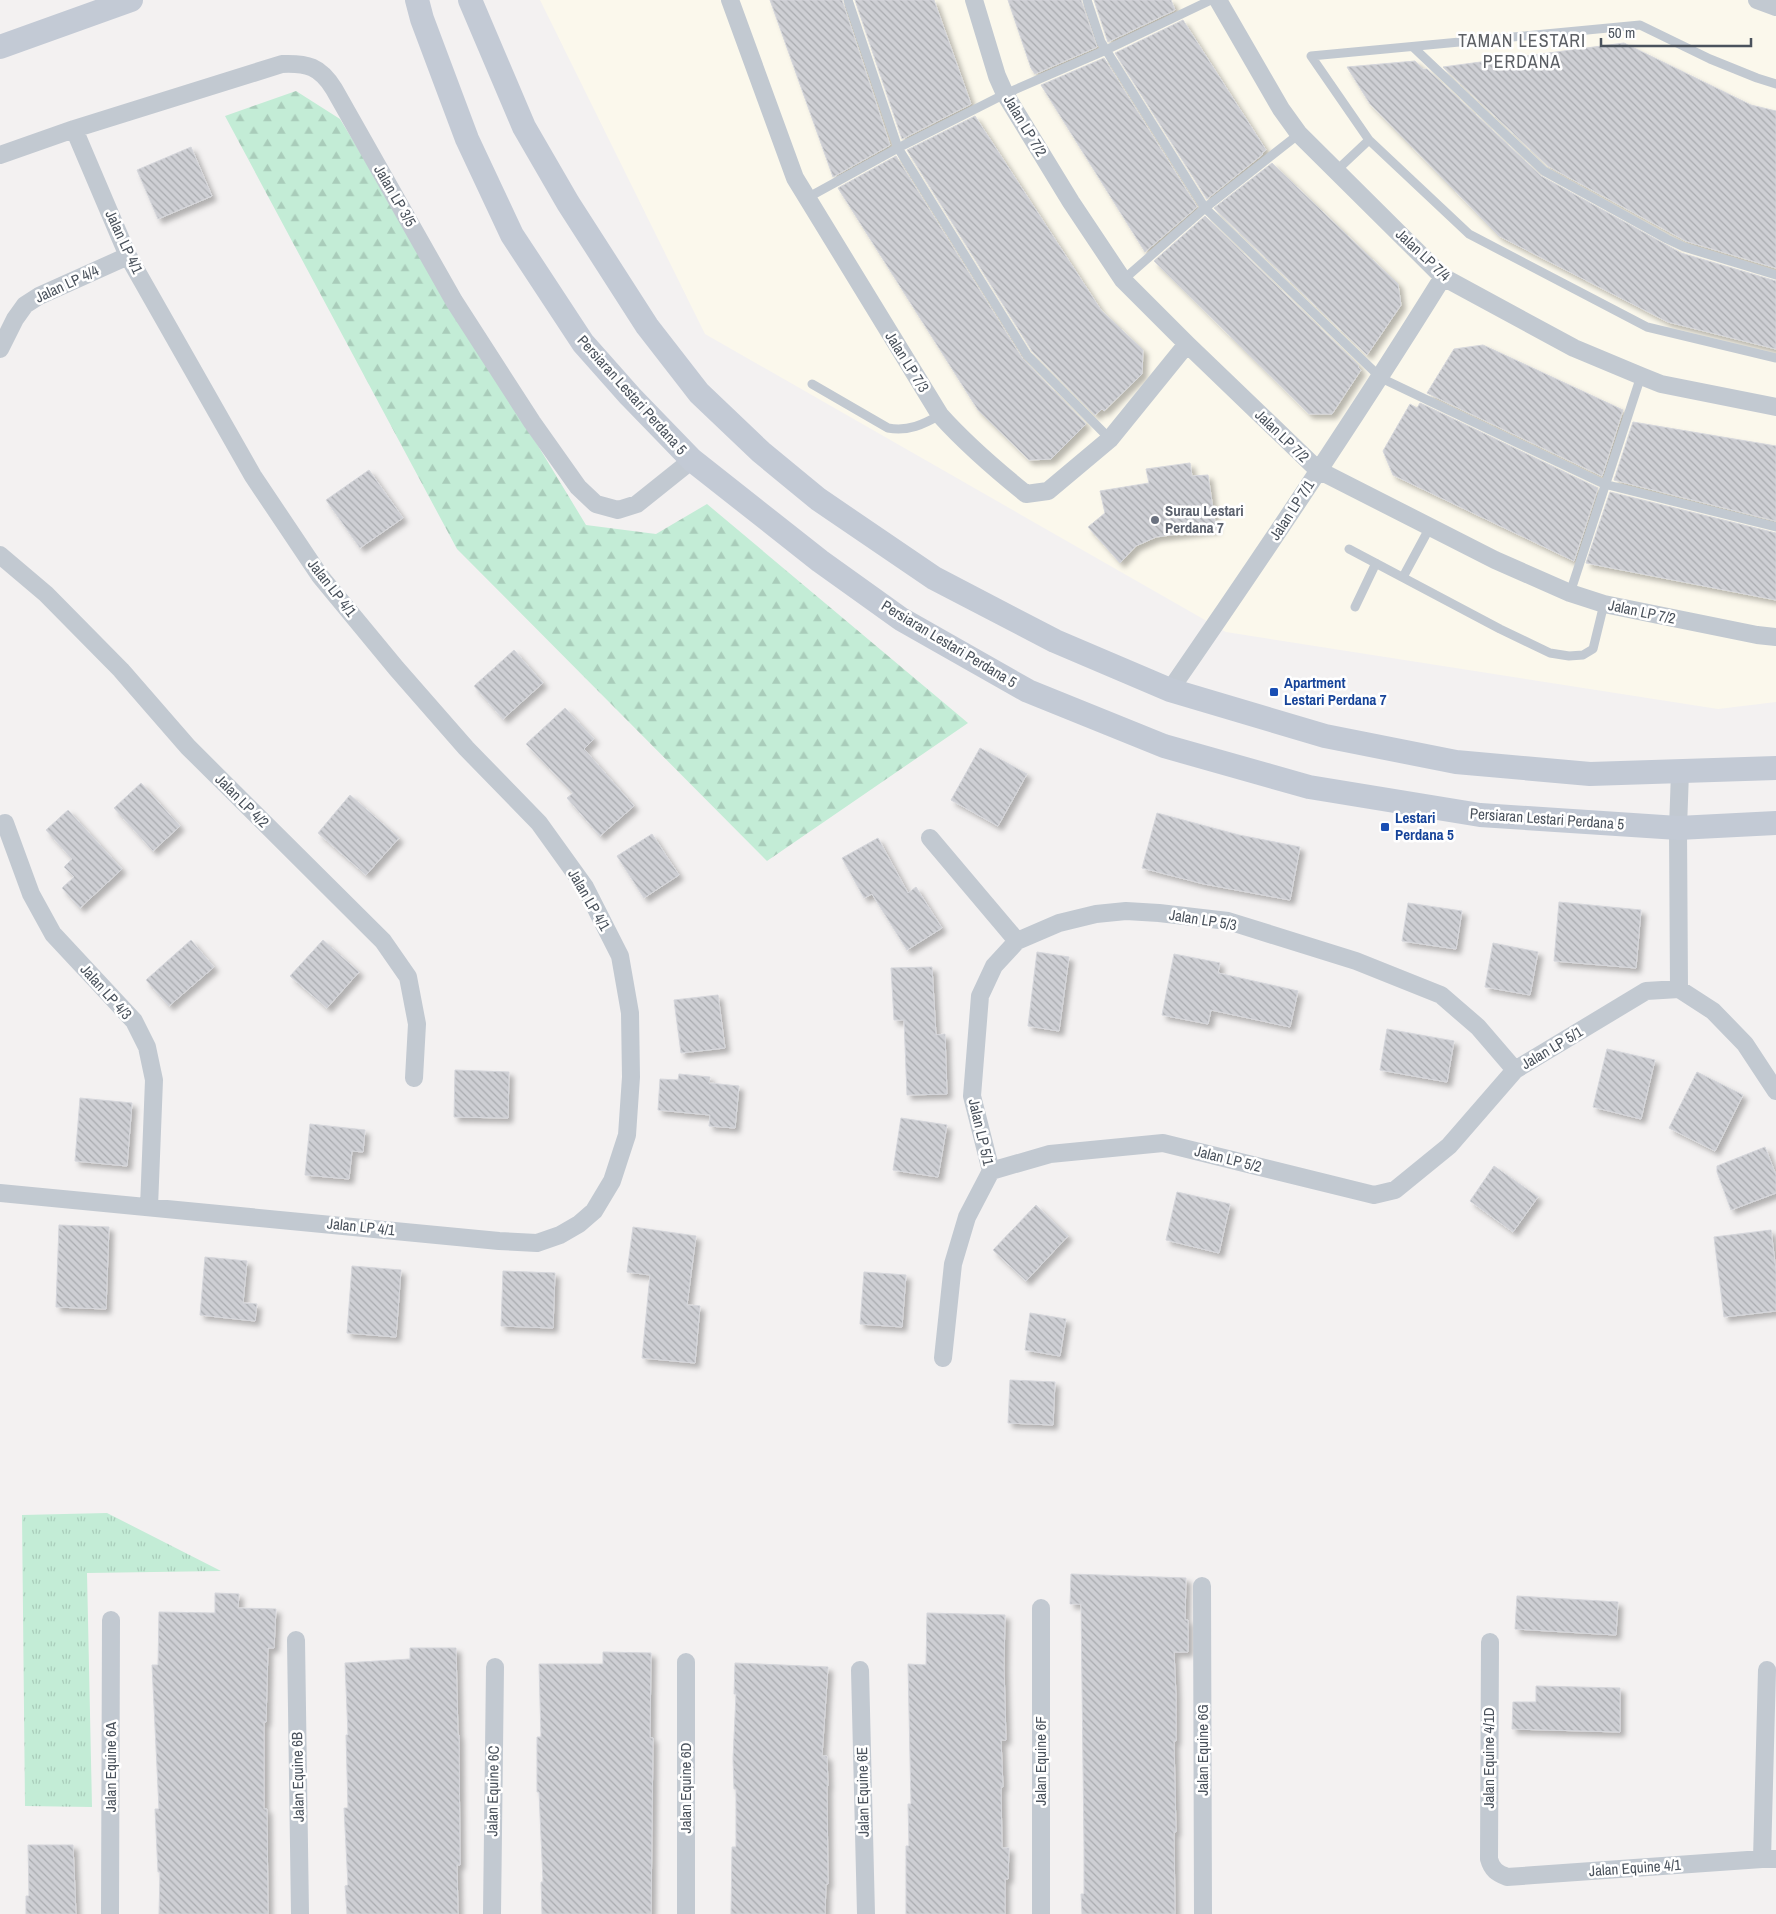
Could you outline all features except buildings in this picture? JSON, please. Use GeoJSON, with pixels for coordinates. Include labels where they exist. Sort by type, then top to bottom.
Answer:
{"type":"FeatureCollection","features":[{"type":"Feature","properties":{"kind":"main road"},"geometry":{"type":"LineString","coordinates":[[0,47],[131,0]]}},
{"type":"Feature","properties":{"kind":"main road"},"geometry":{"type":"LineString","coordinates":[[470,0],[524,128],[568,203],[647,326],[699,393],[761,452],[818,499],[934,578],[1054,641],[1170,690],[1325,736],[1456,762],[1590,774],[1776,768]]}},
{"type":"Feature","properties":{"kind":"main road","name":"Persiaran Lestari Perdana 5"},"geometry":{"type":"LineString","coordinates":[[416,6],[467,140],[512,235],[583,343],[630,396],[692,460],[820,561],[901,619],[1028,691],[1164,746],[1309,787],[1480,815],[1678,828],[1776,823]]}},
{"type":"Feature","properties":{"kind":"street","name":"Jalan LP 7/3"},"geometry":{"type":"LineString","coordinates":[[730,0],[795,178],[940,414],[958,435],[990,465],[1026,494],[1048,491],[1110,439],[1187,344]]}},
{"type":"Feature","properties":{"kind":"street","name":"Jalan LP 7/2"},"geometry":{"type":"LineString","coordinates":[[974,0],[997,76],[1005,94],[1071,202],[1123,280],[1318,470],[1495,560],[1570,593],[1604,604],[1757,635],[1776,637]]}},
{"type":"Feature","properties":{"kind":"street","name":"Jalan LP 7/4"},"geometry":{"type":"LineString","coordinates":[[1218,0],[1281,109],[1299,134],[1443,277],[1574,348],[1660,384],[1776,407]]}},
{"type":"Feature","properties":{"kind":"street"},"geometry":{"type":"LineString","coordinates":[[1757,0],[1776,7]]}},
{"type":"Feature","properties":{"kind":"street","name":"Jalan LP 3/5"},"geometry":{"type":"LineString","coordinates":[[0,155],[74,129],[282,64],[310,66],[328,79],[454,300],[532,422],[578,487],[596,504],[618,510],[637,504],[692,460]]}},
{"type":"Feature","properties":{"kind":"street","name":"Jalan LP 4/1"},"geometry":{"type":"LineString","coordinates":[[0,1193],[499,1241],[537,1243],[560,1235],[579,1224],[594,1210],[612,1181],[627,1135],[631,1077],[630,1013],[620,956],[585,887],[539,824],[466,748],[396,668],[320,576],[253,476],[128,256],[74,129]]}},
{"type":"Feature","properties":{"kind":"street","name":"Jalan LP 4/4"},"geometry":{"type":"LineString","coordinates":[[0,349],[15,319],[25,305],[39,296],[128,256]]}},
{"type":"Feature","properties":{"kind":"street","name":"Jalan LP 7/1"},"geometry":{"type":"LineString","coordinates":[[1170,690],[1264,554],[1318,470],[1381,378],[1443,277]]}},
{"type":"Feature","properties":{"kind":"street","name":"Jalan LP 4/2"},"geometry":{"type":"LineString","coordinates":[[0,555],[46,594],[121,670],[188,747],[383,941],[408,977],[417,1024],[414,1078]]}},
{"type":"Feature","properties":{"kind":"street"},"geometry":{"type":"LineString","coordinates":[[1680,772],[1678,828],[1679,990],[1713,1011],[1738,1038],[1776,1091]]}},
{"type":"Feature","properties":{"kind":"street","name":"Jalan LP 4/3"},"geometry":{"type":"LineString","coordinates":[[5,823],[31,894],[53,934],[134,1021],[146,1047],[154,1080],[149,1207]]}},
{"type":"Feature","properties":{"kind":"street"},"geometry":{"type":"LineString","coordinates":[[930,838],[1016,941]]}},
{"type":"Feature","properties":{"kind":"street","name":"Jalan LP 5/3"},"geometry":{"type":"LineString","coordinates":[[1016,941],[1059,923],[1103,913],[1126,911],[1158,913],[1228,921],[1356,961],[1441,995],[1478,1027],[1515,1070]]}},
{"type":"Feature","properties":{"kind":"street","name":"Jalan LP 5/1"},"geometry":{"type":"LineString","coordinates":[[943,1358],[953,1264],[966,1217],[990,1171],[972,1096],[980,996],[994,966],[1016,941]]}},
{"type":"Feature","properties":{"kind":"street","name":"Jalan LP 5/1"},"geometry":{"type":"LineString","coordinates":[[1450,1146],[1515,1070],[1646,991],[1679,990]]}},
{"type":"Feature","properties":{"kind":"street","name":"Jalan LP 5/2"},"geometry":{"type":"LineString","coordinates":[[990,1171],[1050,1154],[1163,1143],[1374,1195],[1395,1190],[1450,1146]]}},
{"type":"Feature","properties":{"kind":"street","name":"Jalan Equine 6G"},"geometry":{"type":"LineString","coordinates":[[1202,1586],[1203,1914]]}},
{"type":"Feature","properties":{"kind":"street","name":"Jalan Equine 6F"},"geometry":{"type":"LineString","coordinates":[[1041,1608],[1041,1914]]}},
{"type":"Feature","properties":{"kind":"street","name":"Jalan Equine 6A"},"geometry":{"type":"LineString","coordinates":[[110,1914],[111,1620]]}},
{"type":"Feature","properties":{"kind":"street","name":"Jalan Equine 6B"},"geometry":{"type":"LineString","coordinates":[[296,1640],[300,1914]]}},
{"type":"Feature","properties":{"kind":"street","name":"Jalan Equine 4/1D"},"geometry":{"type":"LineString","coordinates":[[1490,1642],[1489,1859],[1490,1866],[1495,1872]]}},
{"type":"Feature","properties":{"kind":"street","name":"Jalan Equine 6D"},"geometry":{"type":"LineString","coordinates":[[686,1662],[686,1914]]}},
{"type":"Feature","properties":{"kind":"street","name":"Jalan Equine 6C"},"geometry":{"type":"LineString","coordinates":[[492,1914],[495,1667]]}},
{"type":"Feature","properties":{"kind":"street","name":"Jalan Equine 6E"},"geometry":{"type":"LineString","coordinates":[[860,1670],[866,1914]]}},
{"type":"Feature","properties":{"kind":"street"},"geometry":{"type":"LineString","coordinates":[[1767,1670],[1769,1859]]}},
{"type":"Feature","properties":{"kind":"street","name":"Jalan Equine 4/1"},"geometry":{"type":"LineString","coordinates":[[1495,1872],[1507,1877],[1769,1859]]}},
{"type":"Feature","properties":{"kind":"lane"},"geometry":{"type":"LineString","coordinates":[[848,0],[898,148],[1027,355],[1110,439]]}},
{"type":"Feature","properties":{"kind":"lane"},"geometry":{"type":"LineString","coordinates":[[1087,0],[1101,42],[1205,208],[1381,378],[1604,484],[1776,527]]}},
{"type":"Feature","properties":{"kind":"lane"},"geometry":{"type":"LineString","coordinates":[[807,198],[898,148],[1005,94],[1106,50],[1211,0]]}},
{"type":"Feature","properties":{"kind":"lane"},"geometry":{"type":"LineString","coordinates":[[1776,84],[1710,59],[1640,25],[1311,56],[1369,140],[1469,234],[1647,327],[1776,358]]}},
{"type":"Feature","properties":{"kind":"lane"},"geometry":{"type":"LineString","coordinates":[[1413,47],[1544,171],[1684,247],[1776,275]]}},
{"type":"Feature","properties":{"kind":"lane"},"geometry":{"type":"LineString","coordinates":[[1123,280],[1205,208],[1299,134]]}},
{"type":"Feature","properties":{"kind":"lane"},"geometry":{"type":"LineString","coordinates":[[1336,171],[1369,140]]}},
{"type":"Feature","properties":{"kind":"lane"},"geometry":{"type":"LineString","coordinates":[[1570,593],[1640,376]]}},
{"type":"Feature","properties":{"kind":"lane"},"geometry":{"type":"LineString","coordinates":[[812,384],[888,428],[897,430],[924,424],[940,414]]}},
{"type":"Feature","properties":{"kind":"lane"},"geometry":{"type":"LineString","coordinates":[[1403,577],[1430,526]]}},
{"type":"Feature","properties":{"kind":"lane"},"geometry":{"type":"LineString","coordinates":[[1349,550],[1550,653],[1583,656],[1593,649],[1604,604]]}},
{"type":"Feature","properties":{"kind":"lane"},"geometry":{"type":"LineString","coordinates":[[1355,607],[1376,563]]}},
{"type":"Feature","properties":{"kind":"shaded area"},"geometry":{"type":"Polygon","coordinates":[[[540,0],[1776,0],[1776,702],[1718,709],[1226,632],[705,334],[540,0]]]}},
{"type":"Feature","properties":{"kind":"green space"},"geometry":{"type":"Polygon","coordinates":[[[296,91],[340,119],[586,525],[656,534],[707,504],[968,723],[767,861],[457,549],[225,116],[296,91]]]}},
{"type":"Feature","properties":{"kind":"green space"},"geometry":{"type":"Polygon","coordinates":[[[107,1513],[221,1571],[87,1573],[92,1807],[25,1806],[22,1515],[107,1513]]]}},
{"type":"Feature","properties":{"kind":"place","name":"Surau Lestari Perdana 7"},"geometry":{"type":"Point","coordinates":[1155,520]}},
{"type":"Feature","properties":{"kind":"place","name":"Apartment Lestari Perdana 7"},"geometry":{"type":"Point","coordinates":[1274,692]}},
{"type":"Feature","properties":{"kind":"place","name":"Lestari Perdana 5"},"geometry":{"type":"Point","coordinates":[1385,827]}},
{"type":"Feature","properties":{"kind":"district","name":"TAMAN LESTARI PERDANA"},"geometry":{"type":"Point","coordinates":[1522,51]}}]}
